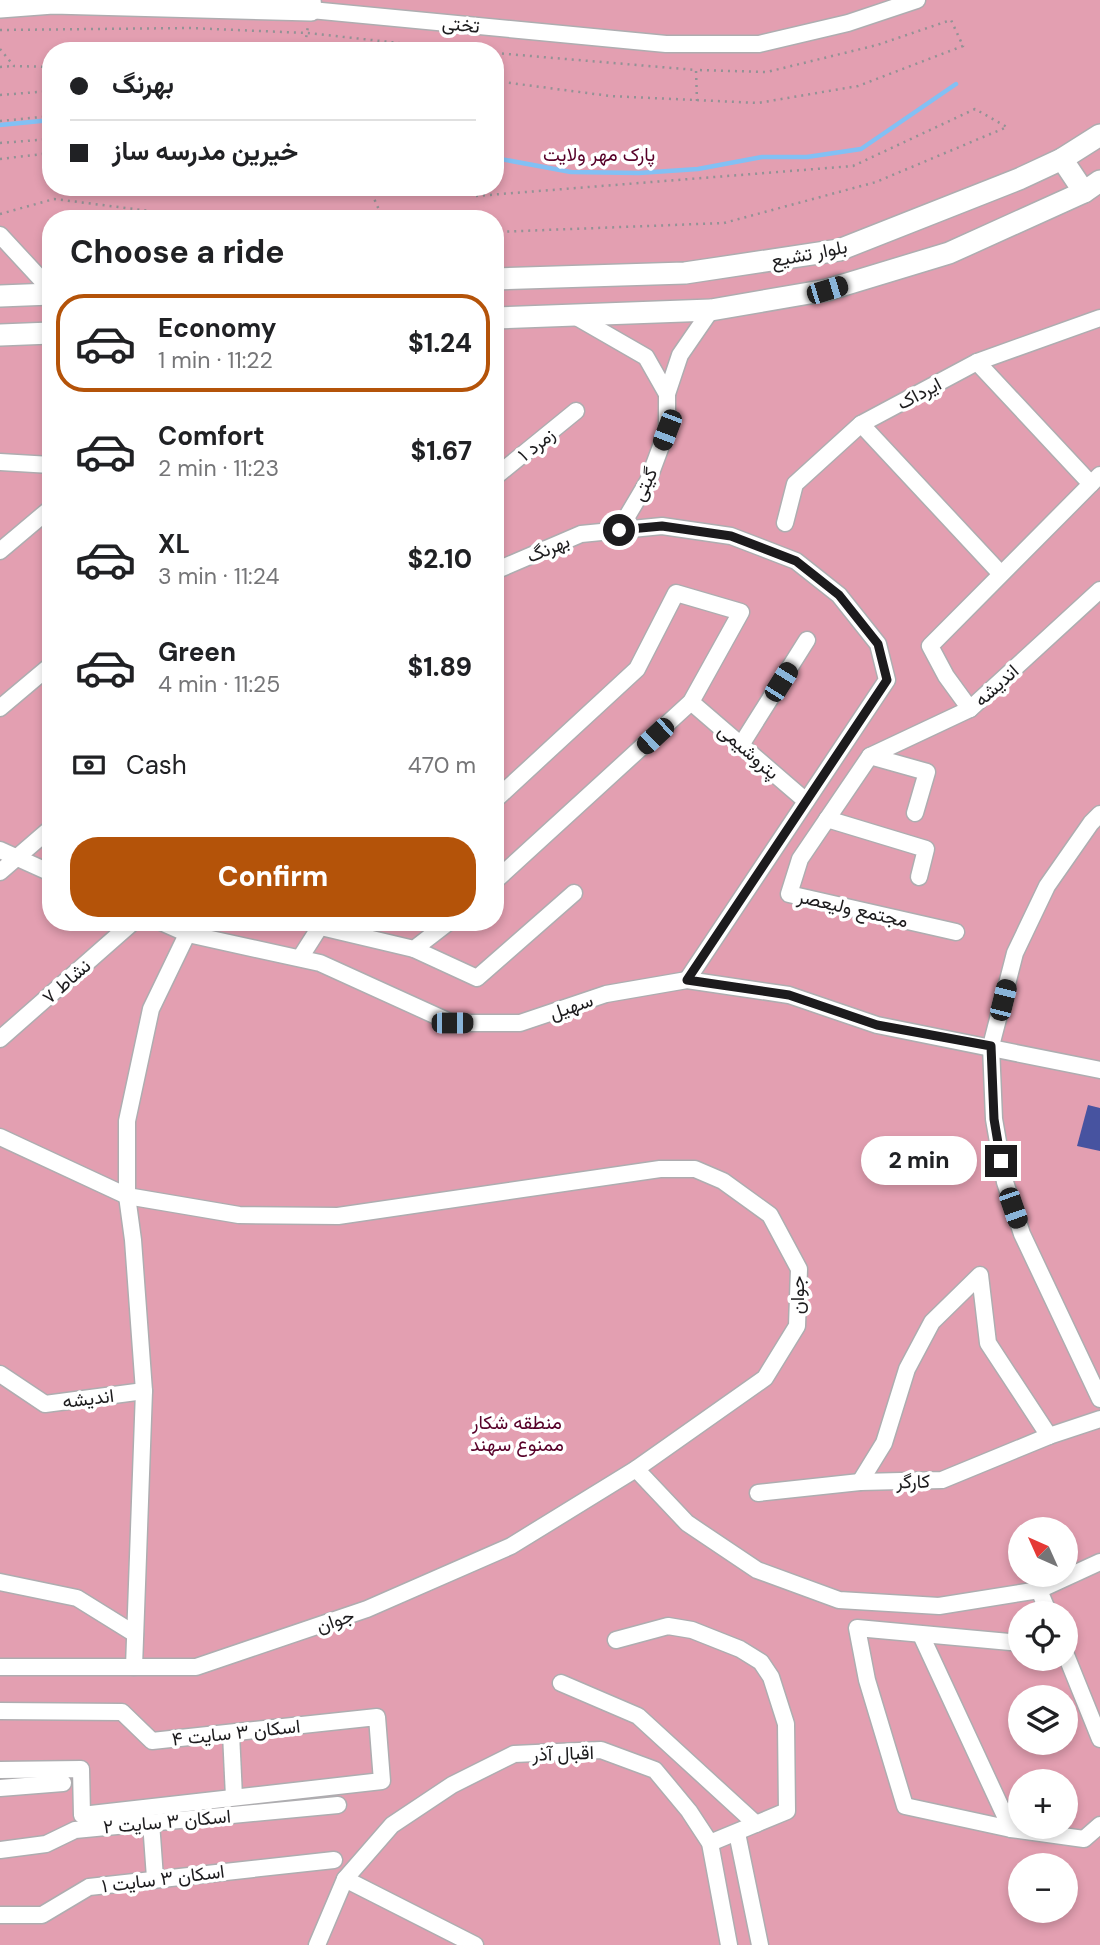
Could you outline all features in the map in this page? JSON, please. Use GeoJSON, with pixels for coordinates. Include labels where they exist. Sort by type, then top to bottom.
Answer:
{"type":"FeatureCollection","features":[{"type":"Feature","properties":{"kind":"main road","name":"تختی"},"geometry":{"type":"LineString","coordinates":[[0,7],[53,3],[311,5]]}},
{"type":"Feature","properties":{"kind":"main road","name":"بلوار تشیع"},"geometry":{"type":"LineString","coordinates":[[504,279],[685,273],[839,250],[996,189],[1062,159],[1100,135]]}},
{"type":"Feature","properties":{"kind":"main road"},"geometry":{"type":"LineString","coordinates":[[1062,159],[1095,191]]}},
{"type":"Feature","properties":{"kind":"main road","name":"بلوار تشیع"},"geometry":{"type":"LineString","coordinates":[[504,318],[711,310],[827,290],[949,253],[1095,191]]}},
{"type":"Feature","properties":{"kind":"main road"},"geometry":{"type":"LineString","coordinates":[[0,296],[42,293]]}},
{"type":"Feature","properties":{"kind":"main road"},"geometry":{"type":"LineString","coordinates":[[0,335],[42,333]]}},
{"type":"Feature","properties":{"kind":"street","name":"تختی"},"geometry":{"type":"LineString","coordinates":[[311,5],[666,44],[759,44],[848,23],[916,0]]}},
{"type":"Feature","properties":{"kind":"street"},"geometry":{"type":"LineString","coordinates":[[0,235],[42,282]]}},
{"type":"Feature","properties":{"kind":"street","name":"گیتی"},"geometry":{"type":"LineString","coordinates":[[619,530],[648,481],[667,430],[667,394],[680,355],[711,310]]}},
{"type":"Feature","properties":{"kind":"street","name":"گیتی"},"geometry":{"type":"LineString","coordinates":[[573,315],[646,357],[667,394]]}},
{"type":"Feature","properties":{"kind":"street","name":"ایرداک"},"geometry":{"type":"LineString","coordinates":[[785,523],[795,484],[861,424],[977,362],[1100,318]]}},
{"type":"Feature","properties":{"kind":"street"},"geometry":{"type":"LineString","coordinates":[[970,709],[946,676],[930,646],[1095,480],[977,362]]}},
{"type":"Feature","properties":{"kind":"street","name":"زمرد ۱"},"geometry":{"type":"LineString","coordinates":[[504,470],[576,411]]}},
{"type":"Feature","properties":{"kind":"street"},"geometry":{"type":"LineString","coordinates":[[861,424],[1000,574]]}},
{"type":"Feature","properties":{"kind":"street"},"geometry":{"type":"LineString","coordinates":[[0,462],[42,464]]}},
{"type":"Feature","properties":{"kind":"street"},"geometry":{"type":"LineString","coordinates":[[0,551],[42,516]]}},
{"type":"Feature","properties":{"kind":"street","name":"بهرنگ"},"geometry":{"type":"LineString","coordinates":[[504,567],[581,534],[662,526],[731,536],[796,561],[839,595],[878,644],[887,680],[687,980]]}},
{"type":"Feature","properties":{"kind":"street","name":"اندیشه"},"geometry":{"type":"LineString","coordinates":[[873,754],[970,709],[1100,590]]}},
{"type":"Feature","properties":{"kind":"street"},"geometry":{"type":"LineString","coordinates":[[504,792],[637,669],[676,593],[741,611],[691,702],[504,873]]}},
{"type":"Feature","properties":{"kind":"street"},"geometry":{"type":"LineString","coordinates":[[741,745],[807,640]]}},
{"type":"Feature","properties":{"kind":"street"},"geometry":{"type":"LineString","coordinates":[[0,708],[42,673]]}},
{"type":"Feature","properties":{"kind":"street","name":"پتروشیمی"},"geometry":{"type":"LineString","coordinates":[[691,702],[806,801]]}},
{"type":"Feature","properties":{"kind":"street"},"geometry":{"type":"LineString","coordinates":[[873,754],[927,772],[915,813]]}},
{"type":"Feature","properties":{"kind":"street","name":"مجتمع ولیعصر"},"geometry":{"type":"LineString","coordinates":[[873,754],[800,859],[789,894],[956,932]]}},
{"type":"Feature","properties":{"kind":"street"},"geometry":{"type":"LineString","coordinates":[[1100,814],[1047,886],[1015,953],[991,1046],[994,1119],[1005,1182],[1022,1234],[1100,1399]]}},
{"type":"Feature","properties":{"kind":"street"},"geometry":{"type":"LineString","coordinates":[[827,819],[926,849],[919,877]]}},
{"type":"Feature","properties":{"kind":"street"},"geometry":{"type":"LineString","coordinates":[[0,872],[42,836]]}},
{"type":"Feature","properties":{"kind":"street"},"geometry":{"type":"LineString","coordinates":[[0,850],[42,869]]}},
{"type":"Feature","properties":{"kind":"street"},"geometry":{"type":"LineString","coordinates":[[348,931],[414,949],[477,978],[574,893]]}},
{"type":"Feature","properties":{"kind":"street","name":"نشاط ۷"},"geometry":{"type":"LineString","coordinates":[[0,1039],[123,931]]}},
{"type":"Feature","properties":{"kind":"street"},"geometry":{"type":"LineString","coordinates":[[134,1667],[144,1391],[133,1240],[127,1196],[127,1121],[151,1009],[190,931]]}},
{"type":"Feature","properties":{"kind":"street","name":"سهیل"},"geometry":{"type":"LineString","coordinates":[[202,931],[320,962],[452,1023],[520,1023],[606,994],[687,980],[789,995],[877,1025],[1100,1070]]}},
{"type":"Feature","properties":{"kind":"street"},"geometry":{"type":"LineString","coordinates":[[300,958],[317,931]]}},
{"type":"Feature","properties":{"kind":"street"},"geometry":{"type":"LineString","coordinates":[[414,949],[437,931]]}},
{"type":"Feature","properties":{"kind":"street","name":"جوان"},"geometry":{"type":"LineString","coordinates":[[0,1137],[127,1196],[239,1215],[338,1216],[660,1169],[695,1169],[723,1181],[770,1215],[799,1269],[797,1326],[765,1378],[636,1469],[511,1546],[367,1609],[195,1667],[0,1667]]}},
{"type":"Feature","properties":{"kind":"street"},"geometry":{"type":"LineString","coordinates":[[860,1482],[884,1443],[907,1369],[932,1322],[980,1275],[988,1343],[1049,1436]]}},
{"type":"Feature","properties":{"kind":"street","name":"اندیشه"},"geometry":{"type":"LineString","coordinates":[[0,1374],[45,1404],[144,1391]]}},
{"type":"Feature","properties":{"kind":"street","name":"کارگر"},"geometry":{"type":"LineString","coordinates":[[758,1493],[860,1482],[942,1480],[1049,1436],[1100,1419]]}},
{"type":"Feature","properties":{"kind":"street"},"geometry":{"type":"LineString","coordinates":[[636,1469],[687,1523],[757,1570],[839,1600],[939,1606],[1040,1590],[1100,1562]]}},
{"type":"Feature","properties":{"kind":"street"},"geometry":{"type":"LineString","coordinates":[[0,1582],[77,1598],[135,1634]]}},
{"type":"Feature","properties":{"kind":"street"},"geometry":{"type":"LineString","coordinates":[[1040,1590],[1044,1601]]}},
{"type":"Feature","properties":{"kind":"street"},"geometry":{"type":"LineString","coordinates":[[616,1640],[668,1626],[692,1630],[761,1661],[771,1677],[786,1724],[787,1811],[710,1843]]}},
{"type":"Feature","properties":{"kind":"street"},"geometry":{"type":"LineString","coordinates":[[1008,1642],[856,1628],[867,1680],[905,1806],[1008,1828]]}},
{"type":"Feature","properties":{"kind":"street"},"geometry":{"type":"LineString","coordinates":[[921,1635],[1008,1823]]}},
{"type":"Feature","properties":{"kind":"street"},"geometry":{"type":"LineString","coordinates":[[1072,1671],[1100,1739]]}},
{"type":"Feature","properties":{"kind":"street"},"geometry":{"type":"LineString","coordinates":[[561,1683],[638,1716],[756,1824]]}},
{"type":"Feature","properties":{"kind":"street","name":"اسکان ۳ سایت ۴"},"geometry":{"type":"LineString","coordinates":[[0,1711],[122,1712],[152,1741],[377,1717],[382,1781],[234,1797]]}},
{"type":"Feature","properties":{"kind":"street"},"geometry":{"type":"LineString","coordinates":[[0,1770],[81,1769],[82,1815],[234,1797],[231,1733]]}},
{"type":"Feature","properties":{"kind":"street","name":"اقبال آذر"},"geometry":{"type":"LineString","coordinates":[[317,1945],[345,1879],[392,1825],[452,1785],[514,1754],[601,1750],[655,1770],[689,1811],[710,1843],[729,1945]]}},
{"type":"Feature","properties":{"kind":"street"},"geometry":{"type":"LineString","coordinates":[[0,1788],[63,1783]]}},
{"type":"Feature","properties":{"kind":"street","name":"اسکان ۳ سایت ۲"},"geometry":{"type":"LineString","coordinates":[[0,1850],[46,1844],[75,1830],[338,1805]]}},
{"type":"Feature","properties":{"kind":"street"},"geometry":{"type":"LineString","coordinates":[[152,1822],[155,1878]]}},
{"type":"Feature","properties":{"kind":"street"},"geometry":{"type":"LineString","coordinates":[[1078,1838],[1084,1839],[1100,1825]]}},
{"type":"Feature","properties":{"kind":"street"},"geometry":{"type":"LineString","coordinates":[[737,1833],[760,1945]]}},
{"type":"Feature","properties":{"kind":"street","name":"اسکان ۳ سایت ۱"},"geometry":{"type":"LineString","coordinates":[[0,1915],[42,1915],[89,1887],[334,1860]]}},
{"type":"Feature","properties":{"kind":"street"},"geometry":{"type":"LineString","coordinates":[[345,1879],[475,1945]]}},
{"type":"Feature","properties":{"kind":"path"},"geometry":{"type":"LineString","coordinates":[[306,42],[311,5]]}},
{"type":"Feature","properties":{"kind":"path"},"geometry":{"type":"LineString","coordinates":[[504,54],[696,70],[767,72],[877,45],[951,20],[963,46],[858,86],[758,103],[610,96],[504,82]]}},
{"type":"Feature","properties":{"kind":"path"},"geometry":{"type":"LineString","coordinates":[[0,30],[190,28],[307,33],[390,42]]}},
{"type":"Feature","properties":{"kind":"path"},"geometry":{"type":"LineString","coordinates":[[0,49],[14,66]]}},
{"type":"Feature","properties":{"kind":"path"},"geometry":{"type":"LineString","coordinates":[[0,67],[42,67]]}},
{"type":"Feature","properties":{"kind":"path"},"geometry":{"type":"LineString","coordinates":[[696,70],[697,101]]}},
{"type":"Feature","properties":{"kind":"path"},"geometry":{"type":"LineString","coordinates":[[0,95],[42,92]]}},
{"type":"Feature","properties":{"kind":"path"},"geometry":{"type":"LineString","coordinates":[[504,194],[853,166],[975,108],[1007,127],[876,183],[724,223],[504,232]]}},
{"type":"Feature","properties":{"kind":"path"},"geometry":{"type":"LineString","coordinates":[[0,121],[42,117]]}},
{"type":"Feature","properties":{"kind":"path"},"geometry":{"type":"LineString","coordinates":[[0,143],[42,140]]}},
{"type":"Feature","properties":{"kind":"path"},"geometry":{"type":"LineString","coordinates":[[0,159],[42,154]]}},
{"type":"Feature","properties":{"kind":"path"},"geometry":{"type":"LineString","coordinates":[[0,214],[54,200],[138,210]]}},
{"type":"Feature","properties":{"kind":"green space","name":"منطقه شکار ممنوع سهند"},"geometry":{"type":"Polygon","coordinates":[[[0,0],[1100,0],[1100,1945],[0,1945],[0,0]]]}},
{"type":"Feature","properties":{"kind":"building"},"geometry":{"type":"Polygon","coordinates":[[[1088,1105],[1100,1108],[1100,1151],[1077,1146],[1088,1105]]]}},
{"type":"Feature","properties":{"kind":"waterway"},"geometry":{"type":"LineString","coordinates":[[504,160],[571,172],[639,173],[698,169],[762,157],[807,157],[861,149],[956,84]]}},
{"type":"Feature","properties":{"kind":"waterway"},"geometry":{"type":"LineString","coordinates":[[0,125],[42,121]]}},
{"type":"Feature","properties":{"kind":"route"},"geometry":{"type":"LineString","coordinates":[[619,530],[662,526],[731,536],[796,561],[839,595],[878,644],[887,680],[687,980],[789,995],[877,1025],[991,1046],[994,1119],[1001,1161]]}},
{"type":"Feature","properties":{"kind":"park label","name":"پارک مهر ولایت"},"geometry":{"type":"Point","coordinates":[599,154]}}]}
